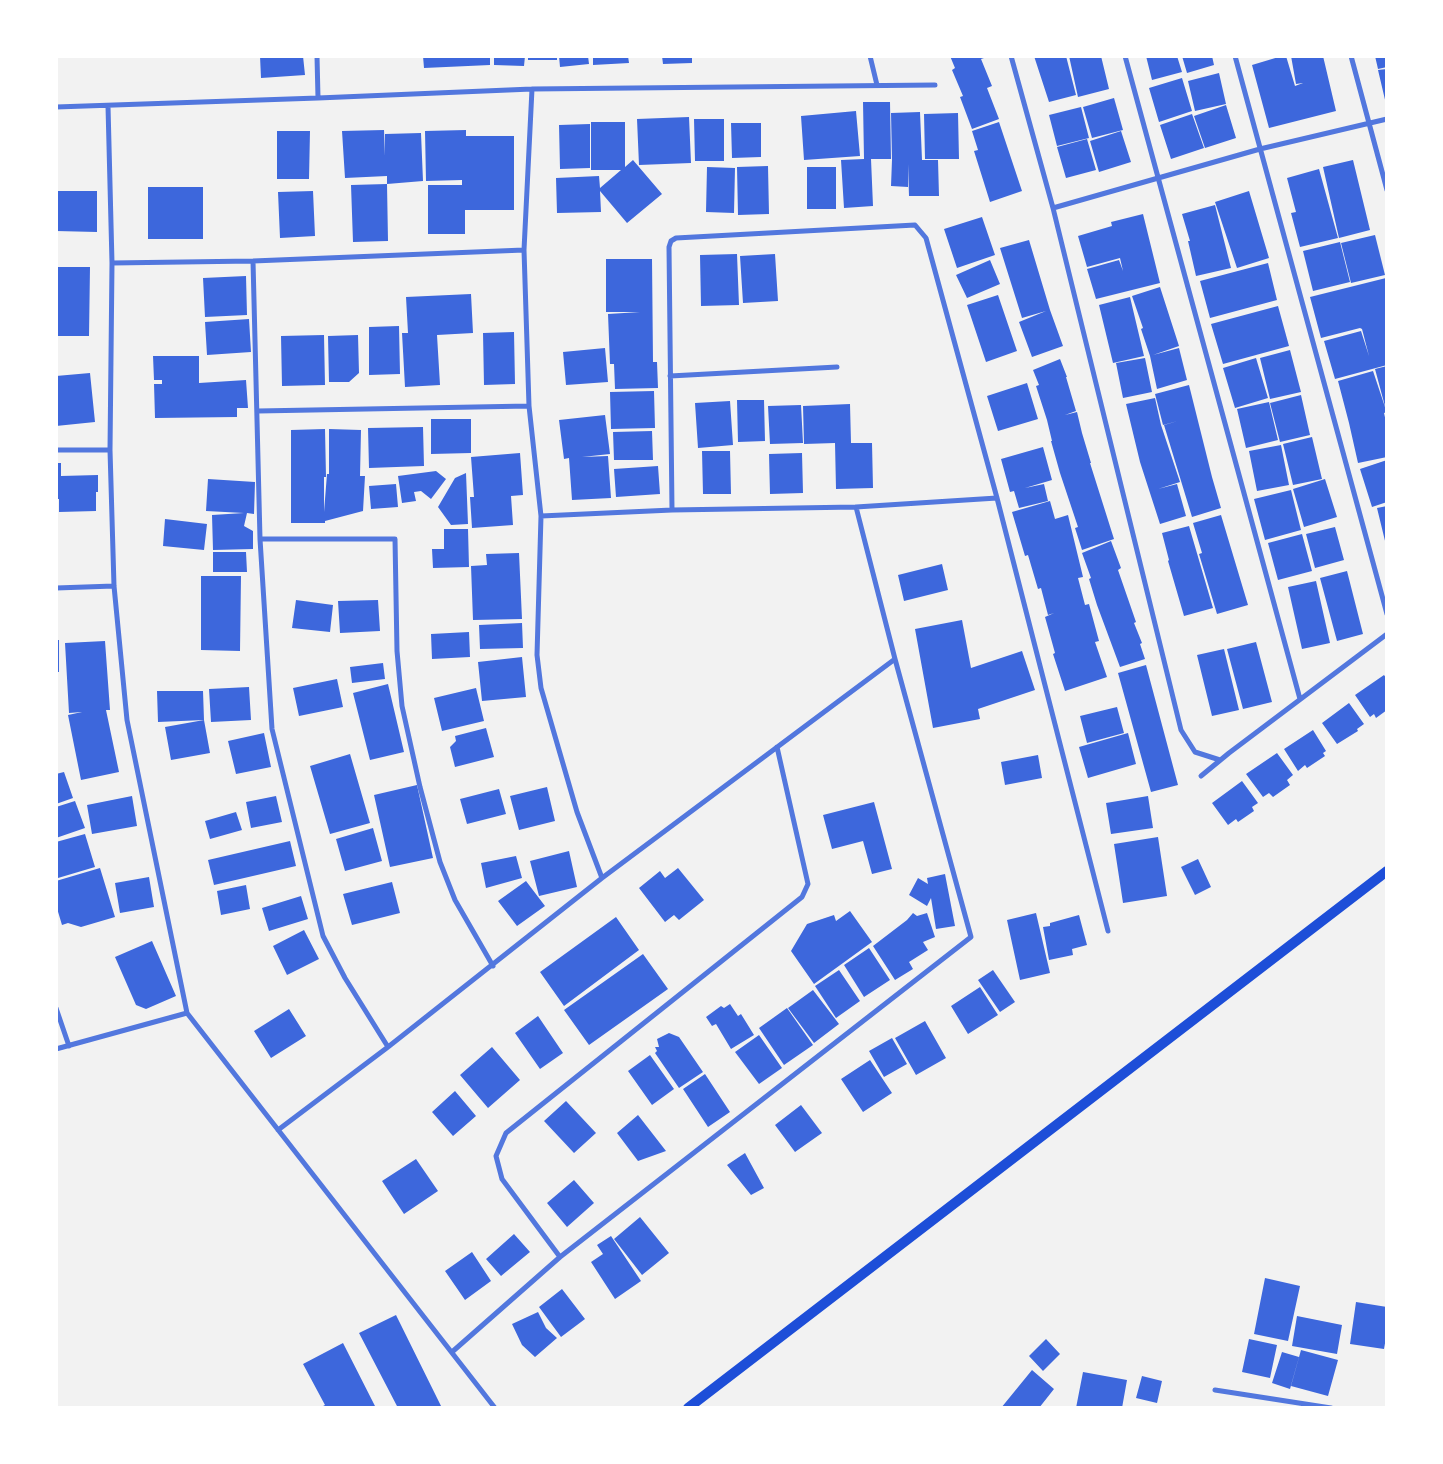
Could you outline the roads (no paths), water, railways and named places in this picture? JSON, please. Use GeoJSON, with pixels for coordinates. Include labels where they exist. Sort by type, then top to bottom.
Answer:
{"type":"FeatureCollection","features":[{"type":"Feature","properties":{"kind":"main road"},"geometry":{"type":"LineString","coordinates":[[688,1408],[1387,872]]}},
{"type":"Feature","properties":{"kind":"street"},"geometry":{"type":"LineString","coordinates":[[317,56],[318,98]]}},
{"type":"Feature","properties":{"kind":"street"},"geometry":{"type":"LineString","coordinates":[[870,56],[877,85]]}},
{"type":"Feature","properties":{"kind":"street"},"geometry":{"type":"LineString","coordinates":[[1011,56],[1053,208],[1181,730],[1195,752],[1220,760]]}},
{"type":"Feature","properties":{"kind":"street"},"geometry":{"type":"LineString","coordinates":[[1125,56],[1300,699]]}},
{"type":"Feature","properties":{"kind":"street"},"geometry":{"type":"LineString","coordinates":[[1235,56],[1387,614]]}},
{"type":"Feature","properties":{"kind":"street"},"geometry":{"type":"LineString","coordinates":[[1351,56],[1387,190]]}},
{"type":"Feature","properties":{"kind":"street"},"geometry":{"type":"LineString","coordinates":[[56,107],[532,89],[935,85]]}},
{"type":"Feature","properties":{"kind":"street"},"geometry":{"type":"LineString","coordinates":[[532,89],[524,250],[529,406],[541,516],[537,655],[541,688],[577,812],[602,878]]}},
{"type":"Feature","properties":{"kind":"street"},"geometry":{"type":"LineString","coordinates":[[108,106],[112,263],[110,450],[114,586],[127,720],[187,1013],[494,1408]]}},
{"type":"Feature","properties":{"kind":"street"},"geometry":{"type":"LineString","coordinates":[[1053,208],[1260,149],[1387,119]]}},
{"type":"Feature","properties":{"kind":"street"},"geometry":{"type":"LineString","coordinates":[[672,510],[669,247],[671,241],[676,238],[914,225],[926,238],[997,498],[1108,931]]}},
{"type":"Feature","properties":{"kind":"street"},"geometry":{"type":"LineString","coordinates":[[112,263],[253,261],[524,250]]}},
{"type":"Feature","properties":{"kind":"street"},"geometry":{"type":"LineString","coordinates":[[253,261],[260,539],[272,729],[323,936],[345,978],[388,1047]]}},
{"type":"Feature","properties":{"kind":"street"},"geometry":{"type":"LineString","coordinates":[[670,376],[837,367]]}},
{"type":"Feature","properties":{"kind":"street"},"geometry":{"type":"LineString","coordinates":[[258,411],[529,406]]}},
{"type":"Feature","properties":{"kind":"street"},"geometry":{"type":"LineString","coordinates":[[56,450],[110,450]]}},
{"type":"Feature","properties":{"kind":"street"},"geometry":{"type":"LineString","coordinates":[[541,516],[672,510],[856,507],[997,498]]}},
{"type":"Feature","properties":{"kind":"street"},"geometry":{"type":"LineString","coordinates":[[452,1352],[560,1256],[971,937],[895,659],[856,507]]}},
{"type":"Feature","properties":{"kind":"street"},"geometry":{"type":"LineString","coordinates":[[260,539],[396,539],[397,651],[402,706],[420,787],[440,862],[455,900],[493,966]]}},
{"type":"Feature","properties":{"kind":"street"},"geometry":{"type":"LineString","coordinates":[[56,588],[114,586]]}},
{"type":"Feature","properties":{"kind":"street"},"geometry":{"type":"LineString","coordinates":[[1202,776],[1220,760],[1387,634]]}},
{"type":"Feature","properties":{"kind":"street"},"geometry":{"type":"LineString","coordinates":[[278,1130],[493,966],[602,878],[895,659]]}},
{"type":"Feature","properties":{"kind":"street"},"geometry":{"type":"LineString","coordinates":[[560,1256],[502,1178],[496,1156],[506,1132],[802,897],[808,884],[777,747]]}},
{"type":"Feature","properties":{"kind":"street"},"geometry":{"type":"LineString","coordinates":[[56,1008],[69,1046]]}},
{"type":"Feature","properties":{"kind":"street"},"geometry":{"type":"LineString","coordinates":[[56,1049],[187,1013]]}},
{"type":"Feature","properties":{"kind":"street"},"geometry":{"type":"LineString","coordinates":[[1215,1390],[1331,1408]]}}]}
